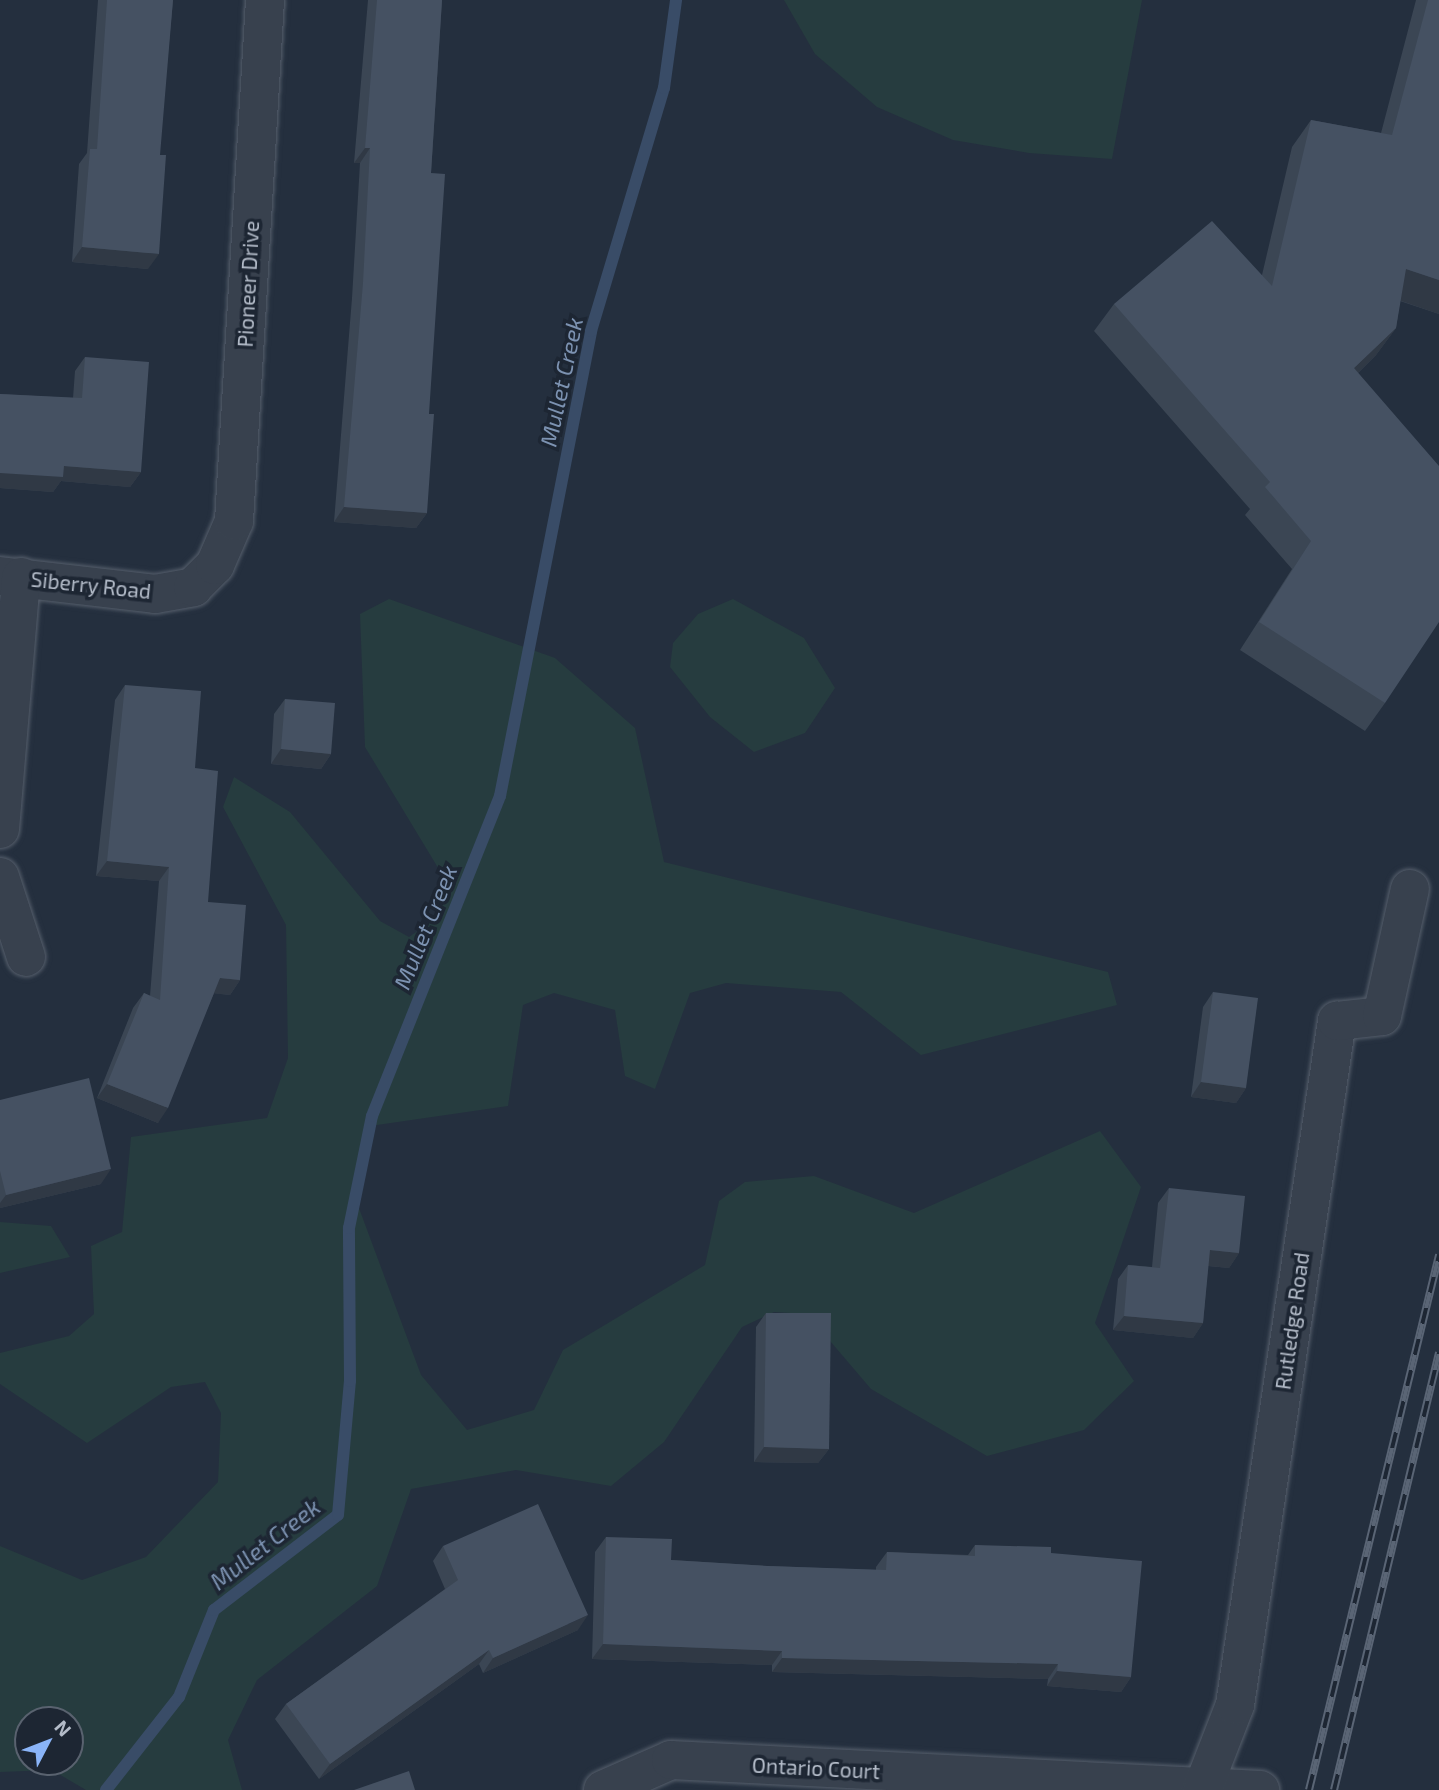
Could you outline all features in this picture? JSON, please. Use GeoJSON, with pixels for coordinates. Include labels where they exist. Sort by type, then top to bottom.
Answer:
{"type":"FeatureCollection","features":[{"type":"Feature","properties":{"kind":"street","name":"Pioneer Drive"},"geometry":{"type":"LineString","coordinates":[[215,565],[233,521],[265,0]]}},
{"type":"Feature","properties":{"kind":"street","name":"Siberry Road"},"geometry":{"type":"LineString","coordinates":[[10,577],[155,594],[193,587],[215,565]]}},
{"type":"Feature","properties":{"kind":"street"},"geometry":{"type":"LineString","coordinates":[[0,829],[10,577]]}},
{"type":"Feature","properties":{"kind":"street"},"geometry":{"type":"LineString","coordinates":[[0,877],[26,957]]}},
{"type":"Feature","properties":{"kind":"street","name":"Rutledge Road"},"geometry":{"type":"LineString","coordinates":[[1203,1789],[1235,1705],[1337,1021],[1382,1016],[1410,889]]}},
{"type":"Feature","properties":{"kind":"street","name":"Ontario Court"},"geometry":{"type":"LineString","coordinates":[[603,1790],[671,1760],[1260,1790]]}},
{"type":"Feature","properties":{"kind":"green space"},"geometry":{"type":"Polygon","coordinates":[[[784,0],[1142,0],[1112,159],[1029,153],[953,140],[877,107],[815,54],[784,0]]]}},
{"type":"Feature","properties":{"kind":"green space"},"geometry":{"type":"Polygon","coordinates":[[[389,599],[555,658],[635,728],[664,862],[1108,972],[1117,1005],[921,1055],[841,992],[726,983],[690,993],[655,1089],[625,1076],[615,1010],[554,993],[523,1005],[508,1106],[370,1126],[353,1192],[421,1375],[467,1430],[534,1410],[563,1350],[705,1265],[719,1201],[745,1182],[814,1176],[914,1213],[1100,1131],[1141,1187],[1095,1323],[1134,1381],[1084,1430],[987,1456],[871,1389],[807,1314],[774,1312],[742,1327],[664,1442],[611,1486],[516,1470],[411,1489],[377,1586],[257,1680],[228,1740],[242,1790],[86,1790],[62,1776],[84,1776],[84,1706],[14,1706],[14,1771],[0,1772],[0,1546],[82,1580],[146,1557],[218,1482],[221,1413],[205,1382],[171,1387],[87,1443],[0,1384],[0,1353],[69,1336],[94,1314],[91,1246],[122,1232],[131,1137],[267,1118],[288,1058],[286,925],[223,807],[234,777],[290,812],[380,921],[409,937],[437,917],[449,886],[365,747],[360,614],[389,599]]]}},
{"type":"Feature","properties":{"kind":"green space"},"geometry":{"type":"Polygon","coordinates":[[[733,599],[804,638],[835,688],[805,733],[754,752],[710,717],[670,667],[673,643],[698,614],[733,599]]]}},
{"type":"Feature","properties":{"kind":"green space"},"geometry":{"type":"Polygon","coordinates":[[[0,1222],[51,1226],[70,1257],[0,1273],[0,1222]]]}},
{"type":"Feature","properties":{"kind":"building"},"geometry":{"type":"Polygon","coordinates":[[[107,0],[173,0],[160,155],[166,155],[159,254],[82,247],[90,149],[97,149],[107,0]]]}},
{"type":"Feature","properties":{"kind":"building"},"geometry":{"type":"Polygon","coordinates":[[[377,0],[442,0],[431,173],[445,174],[429,414],[434,414],[427,513],[344,507],[363,283],[370,148],[365,148],[377,0]]]}},
{"type":"Feature","properties":{"kind":"building"},"geometry":{"type":"Polygon","coordinates":[[[1428,0],[1439,0],[1439,280],[1406,269],[1396,328],[1354,368],[1439,466],[1439,622],[1385,703],[1259,622],[1311,541],[1265,487],[1270,482],[1114,304],[1212,221],[1272,286],[1311,120],[1392,135],[1428,0]]]}},
{"type":"Feature","properties":{"kind":"building"},"geometry":{"type":"Polygon","coordinates":[[[85,357],[149,362],[141,472],[64,466],[63,477],[0,473],[0,394],[82,398],[85,357]]]}},
{"type":"Feature","properties":{"kind":"building"},"geometry":{"type":"Polygon","coordinates":[[[125,685],[201,691],[195,768],[218,771],[208,902],[246,905],[240,980],[220,978],[168,1108],[107,1084],[144,993],[160,1000],[169,867],[107,861],[125,685]]]}},
{"type":"Feature","properties":{"kind":"building"},"geometry":{"type":"Polygon","coordinates":[[[285,699],[335,703],[331,754],[281,749],[285,699]]]}},
{"type":"Feature","properties":{"kind":"building"},"geometry":{"type":"Polygon","coordinates":[[[1213,992],[1258,998],[1246,1088],[1201,1082],[1213,992]]]}},
{"type":"Feature","properties":{"kind":"building"},"geometry":{"type":"Polygon","coordinates":[[[89,1078],[111,1169],[6,1195],[0,1171],[0,1100],[89,1078]]]}},
{"type":"Feature","properties":{"kind":"building"},"geometry":{"type":"Polygon","coordinates":[[[1169,1188],[1245,1196],[1239,1253],[1210,1250],[1203,1323],[1124,1316],[1128,1265],[1160,1268],[1169,1188]]]}},
{"type":"Feature","properties":{"kind":"building"},"geometry":{"type":"Polygon","coordinates":[[[766,1313],[831,1313],[829,1449],[764,1447],[766,1313]]]}},
{"type":"Feature","properties":{"kind":"building"},"geometry":{"type":"Polygon","coordinates":[[[538,1504],[588,1615],[493,1658],[489,1650],[330,1764],[286,1704],[458,1580],[443,1546],[538,1504]]]}},
{"type":"Feature","properties":{"kind":"building"},"geometry":{"type":"Polygon","coordinates":[[[606,1537],[672,1539],[671,1560],[768,1566],[886,1570],[887,1552],[975,1556],[975,1545],[1051,1547],[1051,1553],[1142,1561],[1131,1677],[1057,1671],[1058,1664],[782,1658],[782,1651],[603,1644],[606,1537]]]}},
{"type":"Feature","properties":{"kind":"building"},"geometry":{"type":"Polygon","coordinates":[[[409,1771],[415,1790],[354,1790],[409,1771]]]}},
{"type":"Feature","properties":{"kind":"waterway","name":"Mullet Creek"},"geometry":{"type":"LineString","coordinates":[[106,1790],[179,1697],[214,1610],[338,1515],[350,1381],[349,1228],[372,1116],[500,796],[591,331],[664,88],[676,0]]}},
{"type":"Feature","properties":{"kind":"railway"},"geometry":{"type":"LineString","coordinates":[[1309,1790],[1439,1255]]}},
{"type":"Feature","properties":{"kind":"railway"},"geometry":{"type":"LineString","coordinates":[[1334,1790],[1439,1352]]}}]}
